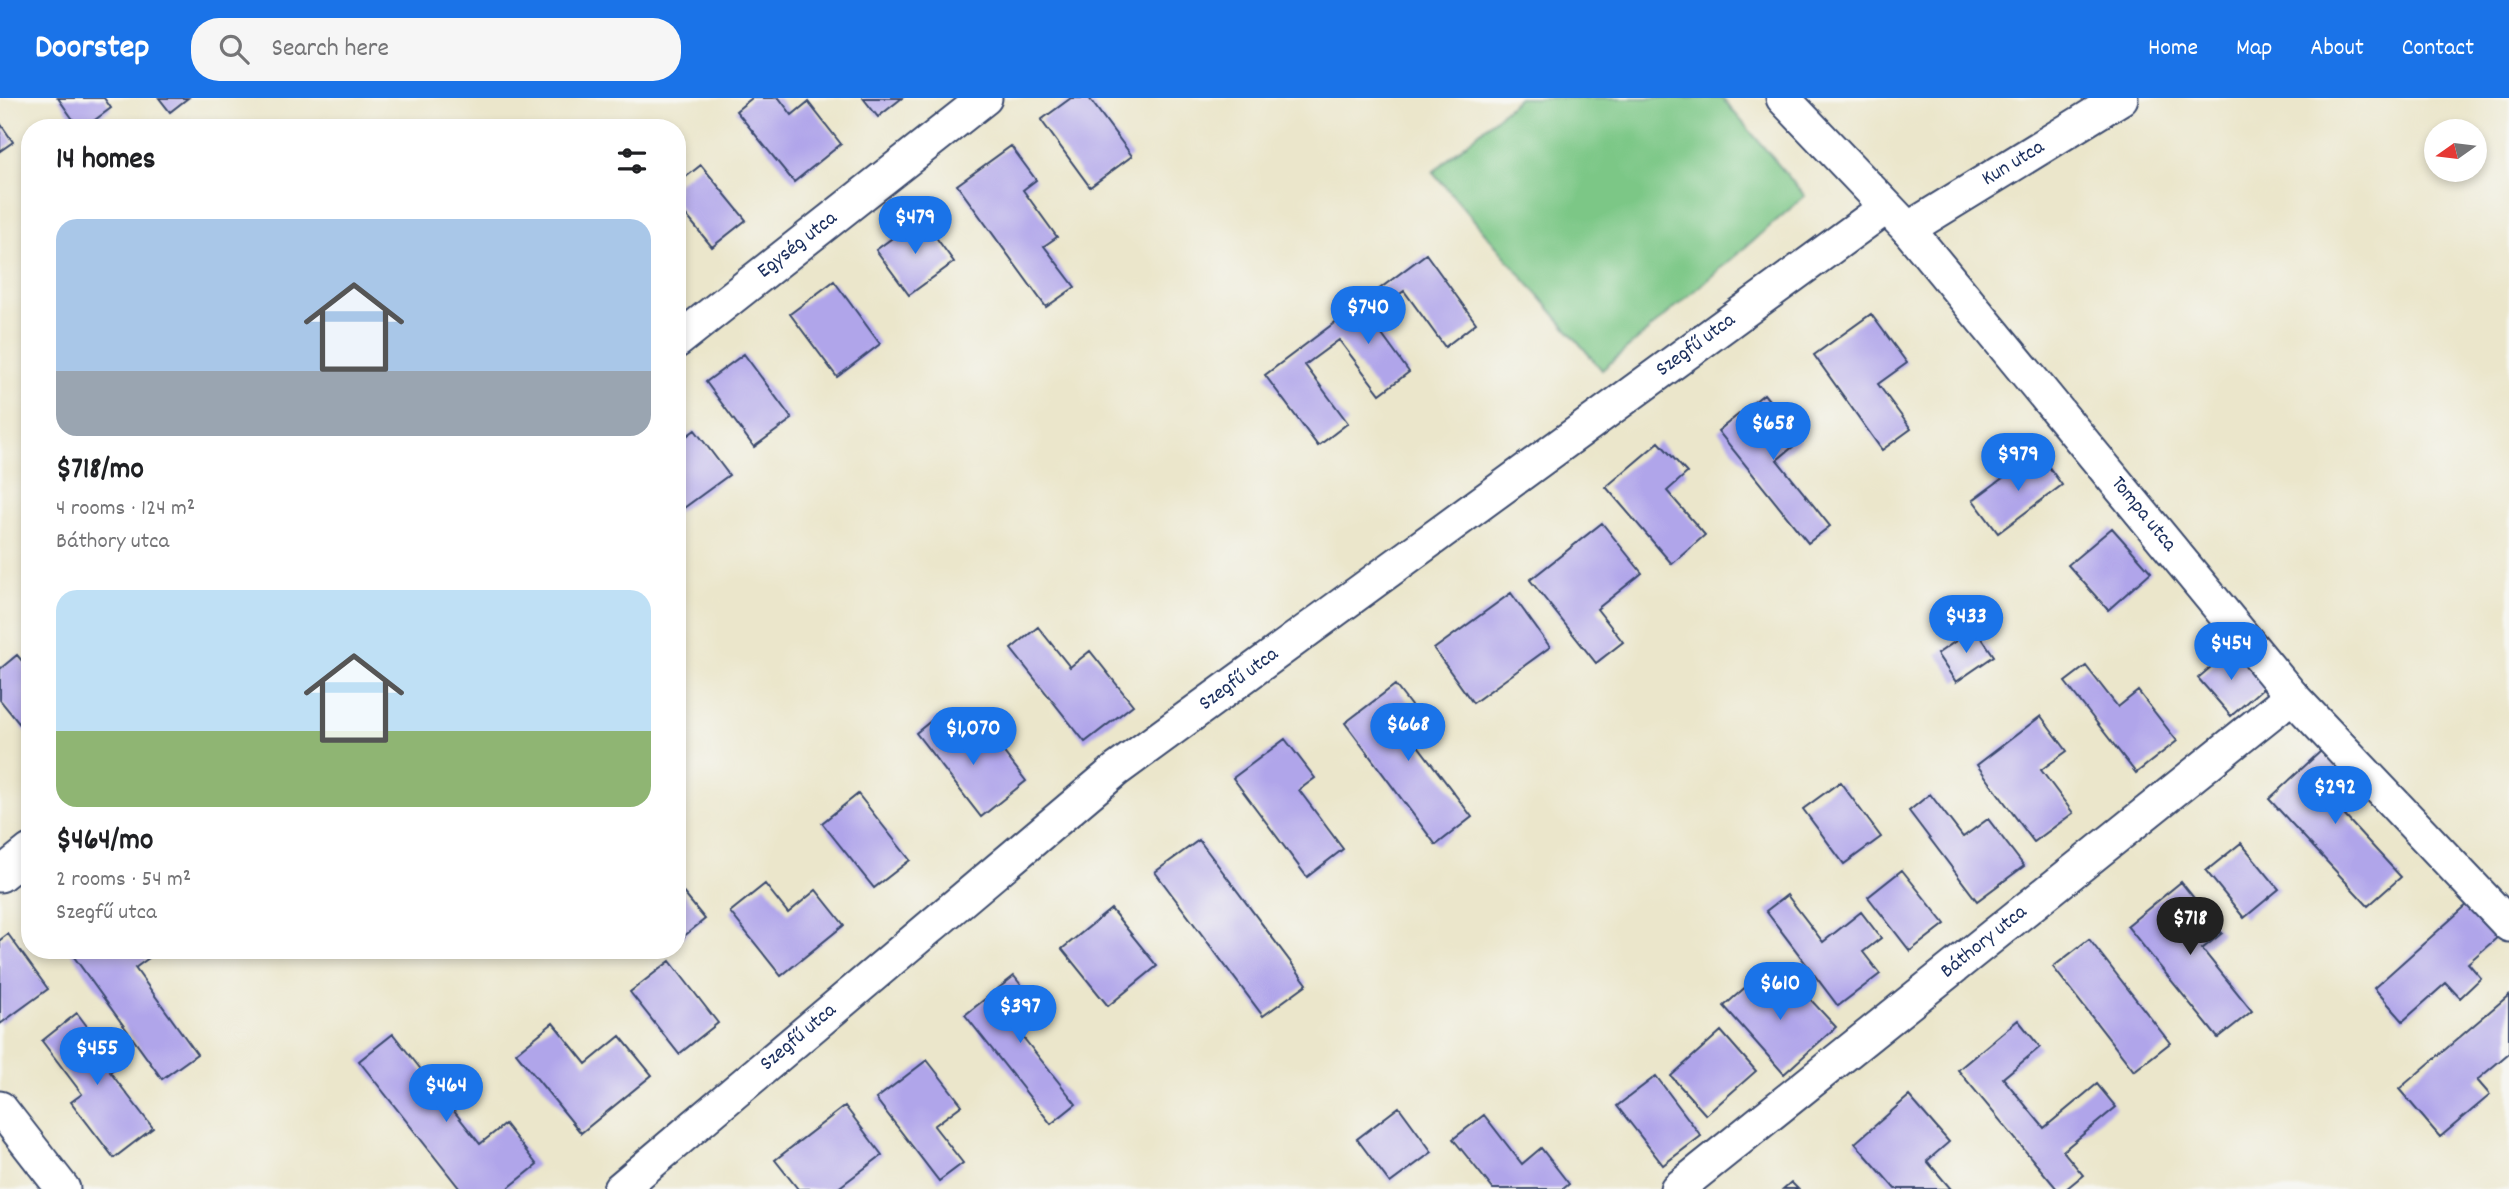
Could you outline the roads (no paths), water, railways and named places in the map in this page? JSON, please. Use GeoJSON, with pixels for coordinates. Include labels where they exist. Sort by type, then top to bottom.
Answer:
{"type":"FeatureCollection","features":[{"type":"Feature","properties":{"kind":"street","name":"Egység utca"},"geometry":{"type":"LineString","coordinates":[[686,334],[985,98]]}},
{"type":"Feature","properties":{"kind":"street","name":"Tompa utca"},"geometry":{"type":"LineString","coordinates":[[1783,98],[1897,219],[2292,696],[2509,925]]}},
{"type":"Feature","properties":{"kind":"street","name":"Kun utca"},"geometry":{"type":"LineString","coordinates":[[1897,219],[2121,98]]}},
{"type":"Feature","properties":{"kind":"street","name":"Szegfű utca"},"geometry":{"type":"LineString","coordinates":[[620,1189],[1116,770],[1897,219]]}},
{"type":"Feature","properties":{"kind":"street","name":"Báthory utca"},"geometry":{"type":"LineString","coordinates":[[1677,1189],[2292,696]]}},
{"type":"Feature","properties":{"kind":"street"},"geometry":{"type":"LineString","coordinates":[[0,875],[21,858]]}},
{"type":"Feature","properties":{"kind":"street"},"geometry":{"type":"LineString","coordinates":[[0,1108],[63,1189]]}}]}
